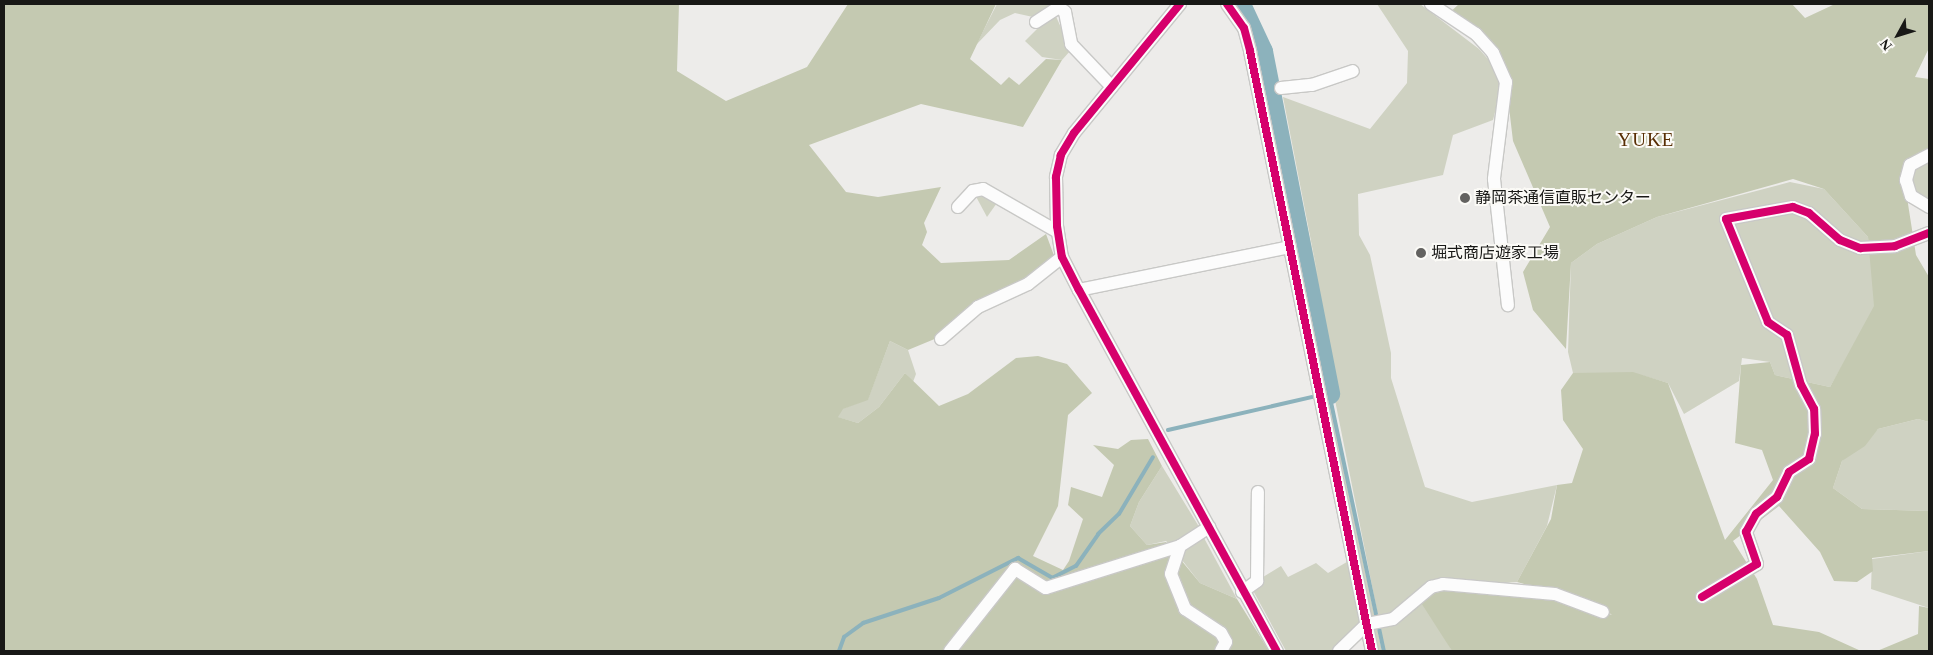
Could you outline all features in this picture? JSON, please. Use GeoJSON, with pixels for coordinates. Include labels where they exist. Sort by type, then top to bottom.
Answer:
{"type":"FeatureCollection","features":[{"type":"Feature","properties":{"kind":"street"},"geometry":{"type":"LineString","coordinates":[[1180,4],[1112,87],[1061,155],[1054,202],[1058,232],[1062,256],[1078,290],[1209,527],[1242,592],[1277,651]]}},
{"type":"Feature","properties":{"kind":"street"},"geometry":{"type":"LineString","coordinates":[[1227,4],[1244,28],[1250,51],[1320,395],[1370,624],[1372,651]]}},
{"type":"Feature","properties":{"kind":"street"},"geometry":{"type":"LineString","coordinates":[[1431,4],[1476,34],[1493,53],[1506,82],[1494,180],[1508,305]]}},
{"type":"Feature","properties":{"kind":"street"},"geometry":{"type":"LineString","coordinates":[[1036,22],[1059,7],[1065,12],[1071,44],[1112,87]]}},
{"type":"Feature","properties":{"kind":"street"},"geometry":{"type":"LineString","coordinates":[[1281,88],[1312,85],[1353,71]]}},
{"type":"Feature","properties":{"kind":"street"},"geometry":{"type":"LineString","coordinates":[[1929,155],[1910,165],[1906,180],[1911,196],[1929,207]]}},
{"type":"Feature","properties":{"kind":"street"},"geometry":{"type":"LineString","coordinates":[[958,207],[973,191],[983,190],[1058,232]]}},
{"type":"Feature","properties":{"kind":"street"},"geometry":{"type":"LineString","coordinates":[[1702,597],[1757,564],[1746,532],[1756,514],[1777,497],[1789,472],[1809,459],[1815,434],[1814,409],[1801,386],[1788,335],[1768,322],[1726,219],[1793,207],[1809,213],[1840,240],[1860,248],[1895,246],[1929,233]]}},
{"type":"Feature","properties":{"kind":"street"},"geometry":{"type":"LineString","coordinates":[[1078,290],[1290,247]]}},
{"type":"Feature","properties":{"kind":"street"},"geometry":{"type":"LineString","coordinates":[[941,339],[978,307],[1028,284],[1062,256]]}},
{"type":"Feature","properties":{"kind":"street"},"geometry":{"type":"LineString","coordinates":[[1242,592],[1257,581],[1258,492]]}},
{"type":"Feature","properties":{"kind":"street"},"geometry":{"type":"LineString","coordinates":[[950,651],[1015,570],[1046,588],[1180,546],[1209,527]]}},
{"type":"Feature","properties":{"kind":"street"},"geometry":{"type":"LineString","coordinates":[[1180,546],[1171,574],[1178,592],[1185,609],[1221,633],[1226,642],[1221,651]]}},
{"type":"Feature","properties":{"kind":"street"},"geometry":{"type":"LineString","coordinates":[[1339,651],[1370,624],[1386,620],[1431,587],[1444,584],[1554,594],[1603,612]]}},
{"type":"Feature","properties":{"kind":"green space"},"geometry":{"type":"Polygon","coordinates":[[[4,4],[679,4],[677,71],[726,101],[807,67],[848,4],[996,4],[970,59],[1001,85],[1009,77],[1019,85],[1046,59],[1062,60],[1023,127],[921,104],[809,145],[846,192],[878,197],[941,187],[924,223],[927,232],[922,245],[941,263],[1009,260],[1046,234],[1056,261],[937,338],[908,350],[890,341],[868,400],[843,409],[838,417],[858,423],[879,407],[905,373],[939,406],[968,394],[1016,358],[1038,356],[1067,364],[1092,393],[1068,415],[1058,506],[1033,556],[1063,570],[1069,561],[1083,519],[1068,505],[1071,487],[1102,497],[1114,465],[1093,445],[1118,449],[1131,440],[1148,439],[1162,466],[1139,502],[1130,526],[1147,545],[1166,542],[1200,583],[1237,599],[1269,651],[4,651],[4,4]]]}},
{"type":"Feature","properties":{"kind":"green space"},"geometry":{"type":"Polygon","coordinates":[[[997,4],[1052,4],[1033,17],[1015,13],[1000,20],[976,45],[997,4]]]}},
{"type":"Feature","properties":{"kind":"green space"},"geometry":{"type":"Polygon","coordinates":[[[1228,4],[1247,4],[1259,22],[1273,64],[1318,277],[1283,97],[1370,129],[1407,83],[1408,51],[1377,4],[1420,4],[1479,49],[1504,77],[1493,120],[1453,135],[1443,175],[1358,194],[1359,235],[1370,255],[1391,353],[1391,378],[1425,487],[1472,502],[1557,485],[1547,526],[1517,582],[1418,589],[1452,651],[1385,651],[1332,385],[1331,409],[1382,651],[1373,651],[1368,624],[1331,651],[1286,651],[1250,585],[1281,566],[1288,577],[1316,563],[1328,573],[1352,559],[1246,28],[1228,4]]]}},
{"type":"Feature","properties":{"kind":"green space"},"geometry":{"type":"Polygon","coordinates":[[[1459,4],[1792,4],[1805,18],[1835,4],[1929,4],[1929,48],[1915,77],[1929,79],[1929,152],[1903,172],[1916,255],[1929,277],[1929,422],[1918,419],[1878,429],[1865,446],[1842,461],[1833,488],[1862,509],[1929,511],[1929,551],[1872,558],[1873,571],[1857,582],[1834,581],[1820,552],[1779,506],[1733,541],[1757,579],[1773,625],[1819,632],[1861,651],[1452,651],[1418,598],[1443,584],[1570,600],[1612,615],[1599,605],[1517,582],[1551,519],[1557,485],[1572,483],[1583,449],[1563,420],[1561,390],[1573,373],[1633,372],[1668,383],[1725,540],[1773,480],[1762,450],[1735,443],[1741,365],[1770,362],[1775,375],[1830,387],[1874,306],[1868,237],[1824,189],[1793,179],[1657,217],[1597,244],[1571,263],[1566,349],[1533,310],[1523,272],[1550,227],[1513,141],[1506,82],[1493,53],[1447,15],[1459,4]]]}},
{"type":"Feature","properties":{"kind":"green space"},"geometry":{"type":"Polygon","coordinates":[[[1054,12],[1071,50],[1062,60],[1042,57],[1025,41],[1054,12]]]}},
{"type":"Feature","properties":{"kind":"green space"},"geometry":{"type":"Polygon","coordinates":[[[1929,156],[1929,207],[1906,180],[1910,165],[1929,156]]]}},
{"type":"Feature","properties":{"kind":"green space"},"geometry":{"type":"Polygon","coordinates":[[[1790,182],[1824,189],[1868,237],[1877,305],[1830,387],[1775,375],[1770,362],[1742,358],[1739,381],[1684,414],[1668,383],[1641,375],[1573,373],[1568,352],[1571,263],[1597,244],[1657,217],[1790,182]]]}},
{"type":"Feature","properties":{"kind":"green space"},"geometry":{"type":"Polygon","coordinates":[[[973,191],[999,200],[987,217],[973,191]]]}},
{"type":"Feature","properties":{"kind":"green space"},"geometry":{"type":"Polygon","coordinates":[[[890,341],[908,350],[916,374],[913,382],[905,373],[879,407],[858,423],[837,417],[842,409],[868,399],[890,341]]]}},
{"type":"Feature","properties":{"kind":"green space"},"geometry":{"type":"Polygon","coordinates":[[[1918,419],[1929,422],[1929,511],[1862,509],[1833,488],[1842,461],[1878,429],[1918,419]]]}},
{"type":"Feature","properties":{"kind":"green space"},"geometry":{"type":"Polygon","coordinates":[[[1162,466],[1201,530],[1171,546],[1166,541],[1147,545],[1130,526],[1139,502],[1162,466]]]}},
{"type":"Feature","properties":{"kind":"green space"},"geometry":{"type":"Polygon","coordinates":[[[1204,538],[1237,599],[1200,583],[1178,555],[1204,538]]]}},
{"type":"Feature","properties":{"kind":"green space"},"geometry":{"type":"Polygon","coordinates":[[[1929,551],[1929,608],[1871,589],[1872,559],[1929,551]]]}},
{"type":"Feature","properties":{"kind":"green space"},"geometry":{"type":"Polygon","coordinates":[[[1919,606],[1929,608],[1929,651],[1877,651],[1918,634],[1919,606]]]}},
{"type":"Feature","properties":{"kind":"waterway"},"geometry":{"type":"LineString","coordinates":[[1240,4],[1262,51],[1329,393]]}},
{"type":"Feature","properties":{"kind":"waterway"},"geometry":{"type":"LineString","coordinates":[[1168,430],[1329,393],[1384,651]]}},
{"type":"Feature","properties":{"kind":"waterway"},"geometry":{"type":"LineString","coordinates":[[839,651],[844,637],[863,623],[939,598],[1018,558],[1052,578],[1076,566],[1098,534],[1119,514],[1153,457]]}},
{"type":"Feature","properties":{"kind":"cycle path"},"geometry":{"type":"LineString","coordinates":[[1180,4],[1074,133],[1061,155],[1056,177],[1057,226],[1062,257],[1079,290],[1277,651]]}},
{"type":"Feature","properties":{"kind":"cycle path"},"geometry":{"type":"LineString","coordinates":[[1227,4],[1244,28],[1250,51],[1372,651]]}},
{"type":"Feature","properties":{"kind":"cycle path"},"geometry":{"type":"LineString","coordinates":[[1702,597],[1757,564],[1746,532],[1756,514],[1777,497],[1789,472],[1809,459],[1815,434],[1814,409],[1801,385],[1787,335],[1768,322],[1726,219],[1793,207],[1809,213],[1840,240],[1860,248],[1895,246],[1929,233]]}},
{"type":"Feature","properties":{"kind":"place","name":"静岡茶通信直販センター"},"geometry":{"type":"Point","coordinates":[1465,198]}},
{"type":"Feature","properties":{"kind":"place","name":"堀式商店遊家工場"},"geometry":{"type":"Point","coordinates":[1421,253]}},
{"type":"Feature","properties":{"kind":"district","name":"YUKE"},"geometry":{"type":"Point","coordinates":[1646,140]}}]}
